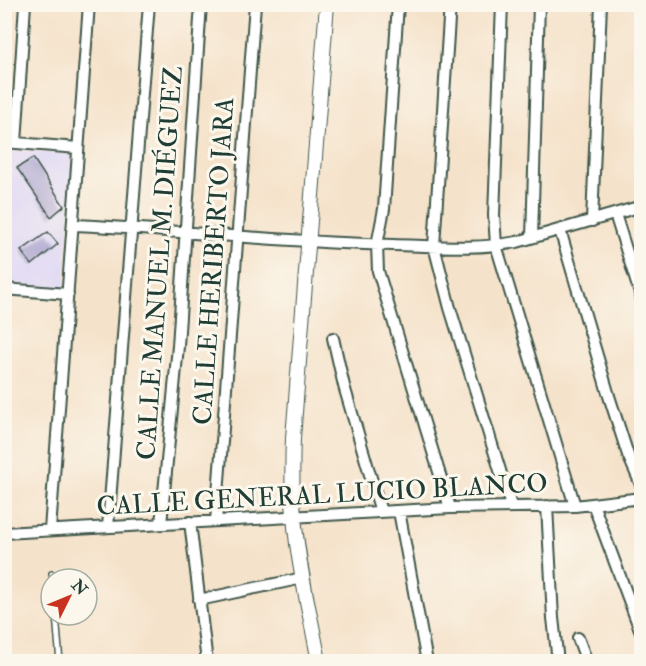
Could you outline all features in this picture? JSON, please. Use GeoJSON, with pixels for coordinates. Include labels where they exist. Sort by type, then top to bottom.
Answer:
{"type":"FeatureCollection","features":[{"type":"Feature","properties":{"kind":"street"},"geometry":{"type":"LineString","coordinates":[[16,143],[25,4]]}},
{"type":"Feature","properties":{"kind":"street"},"geometry":{"type":"LineString","coordinates":[[50,530],[89,4]]}},
{"type":"Feature","properties":{"kind":"street"},"geometry":{"type":"LineString","coordinates":[[108,527],[149,4]]}},
{"type":"Feature","properties":{"kind":"street","name":"CALLE MANUEL M. DIÉGUEZ"},"geometry":{"type":"LineString","coordinates":[[161,525],[178,346],[201,4]]}},
{"type":"Feature","properties":{"kind":"street","name":"CALLE HERIBERTO JARA"},"geometry":{"type":"LineString","coordinates":[[216,521],[255,4]]}},
{"type":"Feature","properties":{"kind":"street"},"geometry":{"type":"LineString","coordinates":[[319,662],[294,518],[293,438],[327,4]]}},
{"type":"Feature","properties":{"kind":"street"},"geometry":{"type":"LineString","coordinates":[[398,4],[384,209],[377,245],[378,271],[450,508]]}},
{"type":"Feature","properties":{"kind":"street"},"geometry":{"type":"LineString","coordinates":[[450,4],[434,246],[450,308],[511,506]]}},
{"type":"Feature","properties":{"kind":"street"},"geometry":{"type":"LineString","coordinates":[[502,4],[494,215],[496,245],[575,506]]}},
{"type":"Feature","properties":{"kind":"street"},"geometry":{"type":"LineString","coordinates":[[532,237],[539,4]]}},
{"type":"Feature","properties":{"kind":"street"},"geometry":{"type":"LineString","coordinates":[[592,221],[601,4]]}},
{"type":"Feature","properties":{"kind":"street"},"geometry":{"type":"LineString","coordinates":[[4,142],[78,148]]}},
{"type":"Feature","properties":{"kind":"street"},"geometry":{"type":"LineString","coordinates":[[74,225],[377,245],[496,245],[560,230],[642,206]]}},
{"type":"Feature","properties":{"kind":"street"},"geometry":{"type":"LineString","coordinates":[[615,214],[642,300]]}},
{"type":"Feature","properties":{"kind":"street"},"geometry":{"type":"LineString","coordinates":[[560,230],[609,396],[628,454],[642,487]]}},
{"type":"Feature","properties":{"kind":"street"},"geometry":{"type":"LineString","coordinates":[[4,289],[68,294]]}},
{"type":"Feature","properties":{"kind":"street"},"geometry":{"type":"LineString","coordinates":[[333,338],[344,386],[381,512]]}},
{"type":"Feature","properties":{"kind":"street","name":"CALLE GENERAL LUCIO BLANCO"},"geometry":{"type":"LineString","coordinates":[[4,532],[450,508],[575,506],[642,498]]}},
{"type":"Feature","properties":{"kind":"street"},"geometry":{"type":"LineString","coordinates":[[593,504],[642,635]]}},
{"type":"Feature","properties":{"kind":"street"},"geometry":{"type":"LineString","coordinates":[[547,506],[558,662]]}},
{"type":"Feature","properties":{"kind":"street"},"geometry":{"type":"LineString","coordinates":[[399,511],[426,662]]}},
{"type":"Feature","properties":{"kind":"street"},"geometry":{"type":"LineString","coordinates":[[190,522],[207,662]]}},
{"type":"Feature","properties":{"kind":"street"},"geometry":{"type":"LineString","coordinates":[[199,600],[303,578]]}},
{"type":"Feature","properties":{"kind":"street"},"geometry":{"type":"LineString","coordinates":[[578,638],[587,662]]}},
{"type":"Feature","properties":{"kind":"lane"},"geometry":{"type":"LineString","coordinates":[[57,627],[60,662]]}},
{"type":"Feature","properties":{"kind":"shaded area"},"geometry":{"type":"Polygon","coordinates":[[[4,149],[73,154],[65,289],[5,284],[4,149]]]}},
{"type":"Feature","properties":{"kind":"building"},"geometry":{"type":"Polygon","coordinates":[[[33,158],[64,206],[51,217],[17,168],[33,158]]]}},
{"type":"Feature","properties":{"kind":"building"},"geometry":{"type":"Polygon","coordinates":[[[48,232],[58,244],[32,265],[21,251],[48,232]]]}}]}
